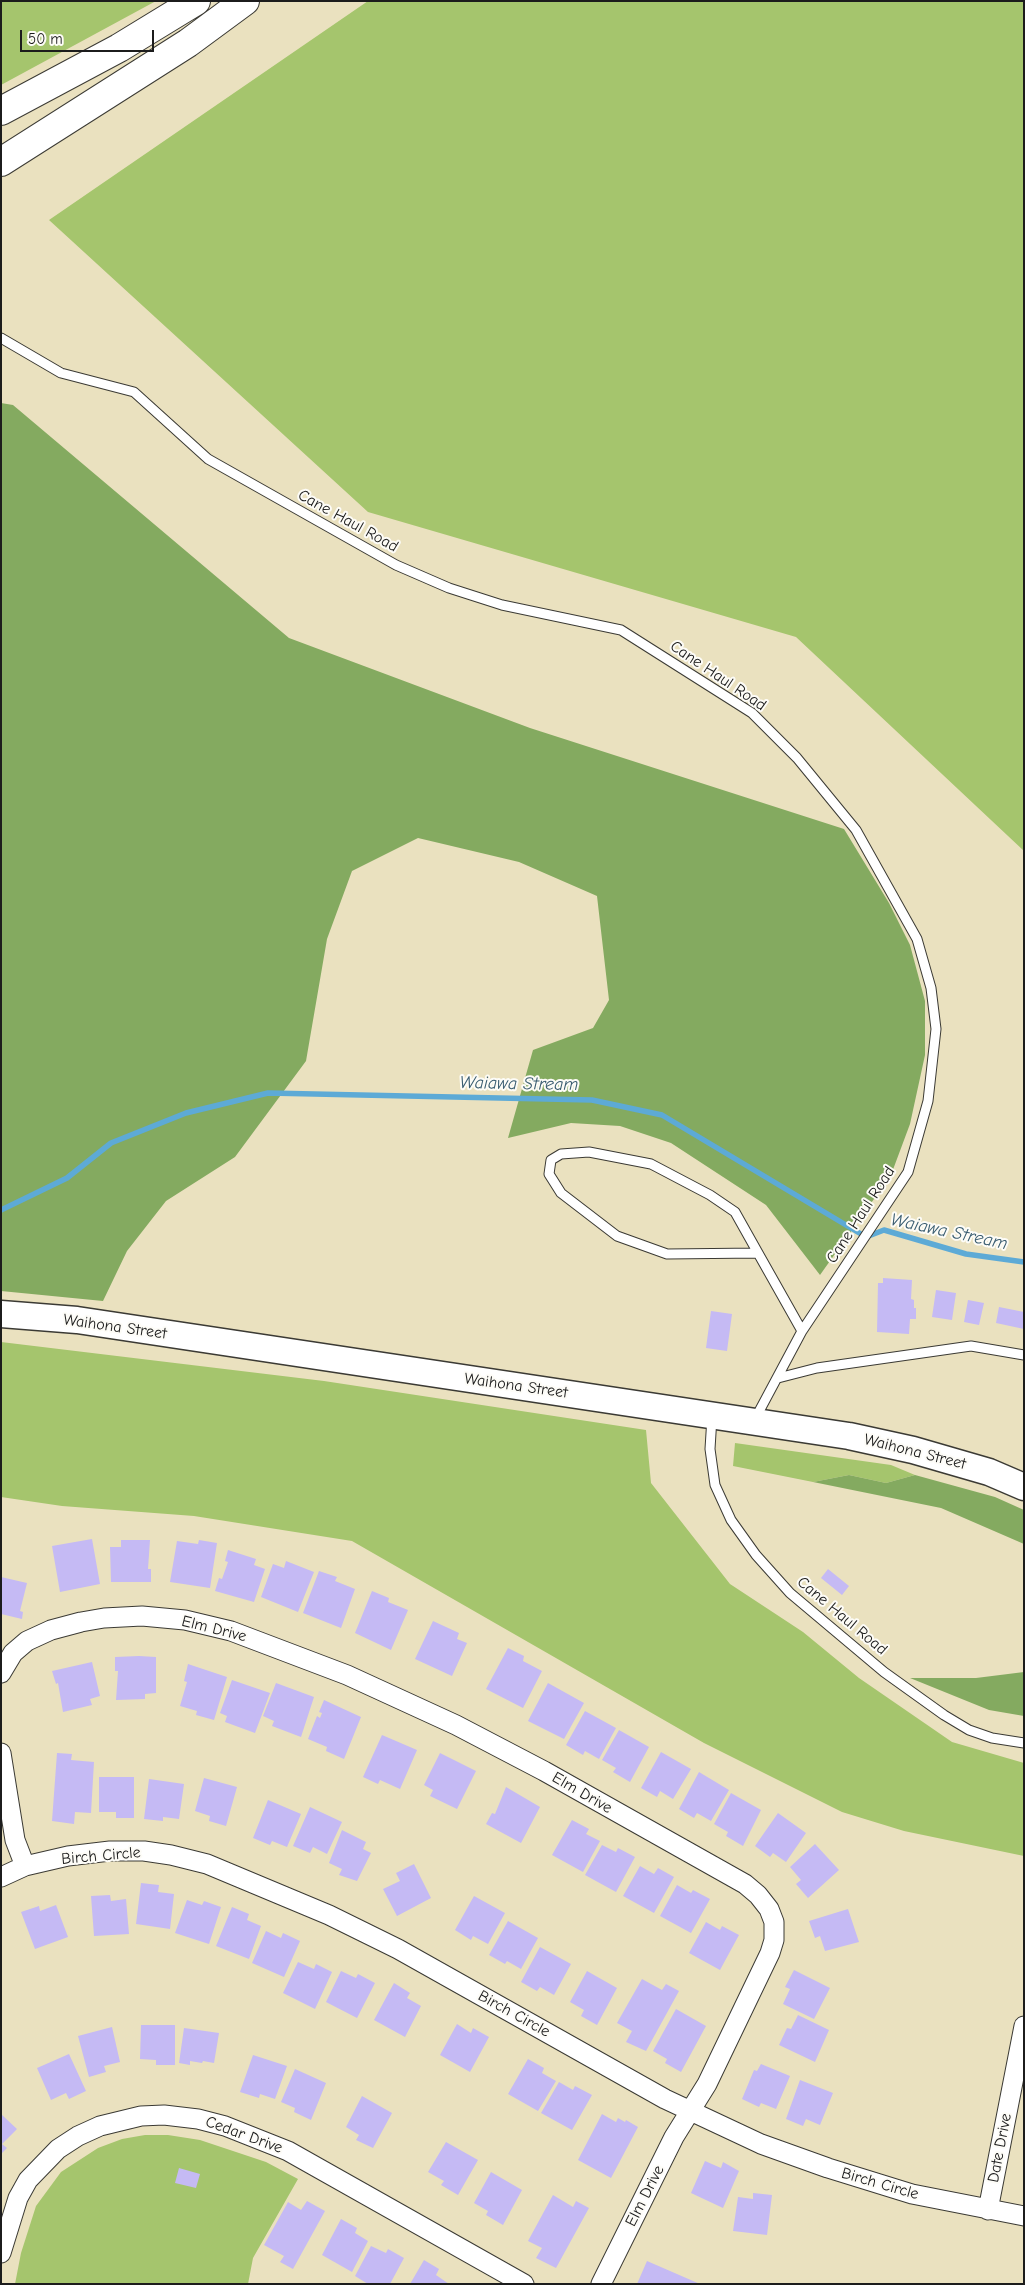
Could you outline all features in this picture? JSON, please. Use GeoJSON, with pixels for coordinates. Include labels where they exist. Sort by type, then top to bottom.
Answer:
{"type":"FeatureCollection","features":[{"type":"Feature","properties":{"kind":"highway"},"geometry":{"type":"LineString","coordinates":[[1,111],[96,61],[196,1]]}},
{"type":"Feature","properties":{"kind":"highway"},"geometry":{"type":"LineString","coordinates":[[1,162],[188,43],[245,1]]}},
{"type":"Feature","properties":{"kind":"street","name":"Waihona Street"},"geometry":{"type":"LineString","coordinates":[[1,1314],[77,1320],[849,1436],[913,1450],[989,1472],[1024,1487]]}},
{"type":"Feature","properties":{"kind":"street","name":"Elm Drive"},"geometry":{"type":"LineString","coordinates":[[3,1663],[27,1641],[50,1630],[104,1618],[142,1616],[185,1620],[231,1631],[347,1675],[456,1725],[544,1771],[745,1884],[758,1894],[769,1910],[774,1922],[774,1940],[770,1953],[707,2084],[674,2137],[601,2284]]}},
{"type":"Feature","properties":{"kind":"street"},"geometry":{"type":"LineString","coordinates":[[1,1753],[15,1840],[25,1866]]}},
{"type":"Feature","properties":{"kind":"street","name":"Birch Circle"},"geometry":{"type":"LineString","coordinates":[[1,1877],[25,1866],[68,1856],[118,1851],[171,1855],[207,1864],[329,1915],[398,1949],[690,2112],[761,2144],[828,2168],[912,2194],[1024,2216]]}},
{"type":"Feature","properties":{"kind":"street","name":"Date Drive"},"geometry":{"type":"LineString","coordinates":[[988,2210],[1024,2026]]}},
{"type":"Feature","properties":{"kind":"street","name":"Cedar Drive"},"geometry":{"type":"LineString","coordinates":[[1,2253],[18,2198],[28,2180],[58,2150],[78,2136],[100,2126],[141,2116],[164,2115],[198,2119],[225,2126],[288,2151],[524,2284]]}},
{"type":"Feature","properties":{"kind":"lane","name":"Cane Haul Road"},"geometry":{"type":"LineString","coordinates":[[1,338],[61,373],[134,392],[208,459],[396,565],[449,588],[502,605],[621,630],[752,712],[797,758],[856,830],[917,939],[930,988],[936,1029],[928,1101],[908,1172],[802,1331],[754,1421]]}},
{"type":"Feature","properties":{"kind":"lane"},"geometry":{"type":"LineString","coordinates":[[758,1253],[667,1254],[617,1236],[561,1193],[549,1174],[551,1160],[561,1154],[589,1152],[651,1164],[710,1195],[735,1212],[802,1331]]}},
{"type":"Feature","properties":{"kind":"lane"},"geometry":{"type":"LineString","coordinates":[[778,1378],[817,1368],[971,1346],[1024,1355]]}},
{"type":"Feature","properties":{"kind":"lane","name":"Cane Haul Road"},"geometry":{"type":"LineString","coordinates":[[712,1415],[710,1448],[715,1485],[727,1511],[756,1554],[790,1593],[884,1672],[944,1715],[969,1730],[992,1738],[1024,1743]]}},
{"type":"Feature","properties":{"kind":"green space"},"geometry":{"type":"Polygon","coordinates":[[[1,1],[156,1],[1,85],[1,1]]]}},
{"type":"Feature","properties":{"kind":"green space"},"geometry":{"type":"Polygon","coordinates":[[[368,1],[1024,1],[1024,851],[796,637],[368,512],[49,220],[368,1]]]}},
{"type":"Feature","properties":{"kind":"green space"},"geometry":{"type":"Polygon","coordinates":[[[1,403],[13,405],[289,638],[530,728],[844,829],[889,903],[910,945],[925,1001],[925,1055],[910,1124],[891,1175],[820,1275],[766,1205],[671,1143],[620,1126],[571,1123],[508,1138],[533,1050],[593,1028],[609,1000],[597,896],[519,862],[418,838],[352,871],[327,939],[306,1061],[235,1157],[166,1201],[127,1251],[103,1301],[1,1291],[1,403]]]}},
{"type":"Feature","properties":{"kind":"green space"},"geometry":{"type":"Polygon","coordinates":[[[1,1342],[324,1381],[646,1430],[651,1483],[730,1584],[803,1632],[859,1678],[952,1742],[1024,1763],[1024,1856],[904,1831],[842,1812],[704,1743],[352,1541],[194,1516],[62,1506],[1,1497],[1,1342]]]}},
{"type":"Feature","properties":{"kind":"green space"},"geometry":{"type":"Polygon","coordinates":[[[735,1443],[891,1465],[915,1475],[886,1483],[849,1475],[813,1482],[733,1466],[735,1443]]]}},
{"type":"Feature","properties":{"kind":"green space"},"geometry":{"type":"Polygon","coordinates":[[[849,1475],[886,1483],[915,1475],[995,1497],[1024,1510],[1024,1544],[941,1508],[813,1482],[849,1475]]]}},
{"type":"Feature","properties":{"kind":"green space"},"geometry":{"type":"Polygon","coordinates":[[[1024,1672],[1024,1716],[989,1710],[910,1678],[976,1678],[1024,1672]]]}},
{"type":"Feature","properties":{"kind":"green space"},"geometry":{"type":"Polygon","coordinates":[[[145,2135],[168,2135],[200,2140],[266,2162],[298,2179],[253,2258],[248,2284],[15,2284],[21,2253],[36,2206],[61,2172],[98,2148],[122,2139],[145,2135]]]}},
{"type":"Feature","properties":{"kind":"building"},"geometry":{"type":"Polygon","coordinates":[[[883,1278],[912,1280],[911,1299],[914,1300],[914,1308],[916,1308],[916,1319],[910,1319],[909,1334],[877,1332],[878,1283],[883,1283],[883,1278]]]}},
{"type":"Feature","properties":{"kind":"building"},"geometry":{"type":"Polygon","coordinates":[[[936,1290],[956,1293],[952,1320],[932,1317],[936,1290]]]}},
{"type":"Feature","properties":{"kind":"building"},"geometry":{"type":"Polygon","coordinates":[[[968,1300],[984,1303],[979,1325],[964,1322],[968,1300]]]}},
{"type":"Feature","properties":{"kind":"building"},"geometry":{"type":"Polygon","coordinates":[[[999,1307],[1024,1312],[1024,1329],[996,1323],[999,1307]]]}},
{"type":"Feature","properties":{"kind":"building"},"geometry":{"type":"Polygon","coordinates":[[[711,1311],[732,1314],[727,1351],[706,1348],[711,1311]]]}},
{"type":"Feature","properties":{"kind":"building"},"geometry":{"type":"Polygon","coordinates":[[[92,1539],[100,1584],[60,1592],[52,1546],[92,1539]]]}},
{"type":"Feature","properties":{"kind":"building"},"geometry":{"type":"Polygon","coordinates":[[[121,1540],[150,1540],[148,1569],[151,1569],[151,1582],[111,1582],[110,1547],[121,1547],[121,1540]]]}},
{"type":"Feature","properties":{"kind":"building"},"geometry":{"type":"Polygon","coordinates":[[[199,1540],[217,1543],[210,1588],[170,1582],[177,1541],[198,1544],[199,1540]]]}},
{"type":"Feature","properties":{"kind":"building"},"geometry":{"type":"Polygon","coordinates":[[[228,1550],[256,1559],[254,1565],[265,1569],[254,1602],[215,1591],[219,1578],[222,1579],[228,1562],[225,1561],[228,1550]]]}},
{"type":"Feature","properties":{"kind":"building"},"geometry":{"type":"Polygon","coordinates":[[[286,1561],[314,1572],[298,1612],[261,1597],[273,1564],[284,1568],[286,1561]]]}},
{"type":"Feature","properties":{"kind":"building"},"geometry":{"type":"Polygon","coordinates":[[[828,1569],[849,1586],[842,1595],[821,1578],[828,1569]]]}},
{"type":"Feature","properties":{"kind":"building"},"geometry":{"type":"Polygon","coordinates":[[[319,1571],[337,1577],[335,1581],[355,1589],[341,1628],[303,1613],[319,1571]]]}},
{"type":"Feature","properties":{"kind":"building"},"geometry":{"type":"Polygon","coordinates":[[[1,1577],[27,1583],[20,1611],[23,1612],[22,1619],[1,1614],[1,1577]]]}},
{"type":"Feature","properties":{"kind":"building"},"geometry":{"type":"Polygon","coordinates":[[[372,1591],[389,1598],[388,1602],[408,1610],[391,1650],[355,1633],[372,1591]]]}},
{"type":"Feature","properties":{"kind":"building"},"geometry":{"type":"Polygon","coordinates":[[[433,1621],[459,1633],[457,1639],[467,1643],[452,1676],[415,1659],[433,1621]]]}},
{"type":"Feature","properties":{"kind":"building"},"geometry":{"type":"Polygon","coordinates":[[[508,1648],[524,1656],[523,1661],[542,1671],[523,1708],[486,1689],[508,1648]]]}},
{"type":"Feature","properties":{"kind":"building"},"geometry":{"type":"Polygon","coordinates":[[[115,1657],[156,1657],[156,1693],[145,1694],[145,1699],[116,1700],[118,1671],[115,1671],[115,1657]]]}},
{"type":"Feature","properties":{"kind":"building"},"geometry":{"type":"Polygon","coordinates":[[[92,1662],[100,1696],[90,1699],[92,1705],[63,1712],[58,1683],[56,1684],[52,1671],[92,1662]]]}},
{"type":"Feature","properties":{"kind":"building"},"geometry":{"type":"Polygon","coordinates":[[[188,1664],[227,1677],[214,1720],[196,1715],[197,1711],[180,1706],[187,1682],[184,1681],[188,1664]]]}},
{"type":"Feature","properties":{"kind":"building"},"geometry":{"type":"Polygon","coordinates":[[[232,1680],[270,1693],[255,1733],[225,1722],[227,1716],[220,1713],[232,1680]]]}},
{"type":"Feature","properties":{"kind":"building"},"geometry":{"type":"Polygon","coordinates":[[[276,1683],[314,1697],[301,1737],[272,1726],[274,1721],[263,1716],[276,1683]]]}},
{"type":"Feature","properties":{"kind":"building"},"geometry":{"type":"Polygon","coordinates":[[[548,1683],[584,1703],[564,1739],[528,1721],[548,1683]]]}},
{"type":"Feature","properties":{"kind":"building"},"geometry":{"type":"Polygon","coordinates":[[[324,1700],[361,1717],[344,1759],[326,1751],[327,1747],[308,1739],[317,1716],[320,1718],[322,1713],[319,1712],[324,1700]]]}},
{"type":"Feature","properties":{"kind":"building"},"geometry":{"type":"Polygon","coordinates":[[[585,1711],[616,1728],[599,1759],[585,1751],[583,1755],[566,1745],[585,1711]]]}},
{"type":"Feature","properties":{"kind":"building"},"geometry":{"type":"Polygon","coordinates":[[[619,1730],[649,1747],[630,1782],[613,1772],[616,1768],[602,1760],[619,1730]]]}},
{"type":"Feature","properties":{"kind":"building"},"geometry":{"type":"Polygon","coordinates":[[[382,1735],[417,1750],[400,1789],[380,1780],[378,1784],[363,1777],[382,1735]]]}},
{"type":"Feature","properties":{"kind":"building"},"geometry":{"type":"Polygon","coordinates":[[[661,1752],[691,1769],[673,1799],[660,1791],[657,1797],[641,1788],[661,1752]]]}},
{"type":"Feature","properties":{"kind":"building"},"geometry":{"type":"Polygon","coordinates":[[[57,1753],[72,1754],[71,1760],[94,1762],[91,1813],[75,1812],[74,1824],[52,1821],[57,1753]]]}},
{"type":"Feature","properties":{"kind":"building"},"geometry":{"type":"Polygon","coordinates":[[[440,1753],[476,1771],[457,1809],[430,1796],[433,1790],[424,1785],[440,1753]]]}},
{"type":"Feature","properties":{"kind":"building"},"geometry":{"type":"Polygon","coordinates":[[[699,1772],[729,1790],[711,1821],[697,1813],[694,1818],[679,1809],[699,1772]]]}},
{"type":"Feature","properties":{"kind":"building"},"geometry":{"type":"Polygon","coordinates":[[[99,1777],[134,1777],[134,1818],[116,1818],[116,1812],[99,1812],[99,1777]]]}},
{"type":"Feature","properties":{"kind":"building"},"geometry":{"type":"Polygon","coordinates":[[[204,1778],[237,1787],[226,1826],[209,1821],[210,1816],[195,1811],[204,1778]]]}},
{"type":"Feature","properties":{"kind":"building"},"geometry":{"type":"Polygon","coordinates":[[[149,1779],[184,1784],[179,1819],[163,1817],[163,1821],[144,1819],[149,1779]]]}},
{"type":"Feature","properties":{"kind":"building"},"geometry":{"type":"Polygon","coordinates":[[[506,1787],[540,1807],[521,1843],[486,1824],[492,1813],[495,1814],[506,1787]]]}},
{"type":"Feature","properties":{"kind":"building"},"geometry":{"type":"Polygon","coordinates":[[[731,1793],[761,1810],[743,1846],[726,1836],[728,1832],[714,1824],[731,1793]]]}},
{"type":"Feature","properties":{"kind":"building"},"geometry":{"type":"Polygon","coordinates":[[[268,1800],[301,1814],[287,1847],[272,1841],[270,1845],[253,1838],[268,1800]]]}},
{"type":"Feature","properties":{"kind":"building"},"geometry":{"type":"Polygon","coordinates":[[[310,1807],[342,1822],[327,1854],[313,1847],[310,1853],[293,1846],[310,1807]]]}},
{"type":"Feature","properties":{"kind":"building"},"geometry":{"type":"Polygon","coordinates":[[[778,1813],[806,1833],[786,1862],[773,1853],[770,1857],[755,1846],[778,1813]]]}},
{"type":"Feature","properties":{"kind":"building"},"geometry":{"type":"Polygon","coordinates":[[[572,1820],[589,1829],[586,1834],[600,1841],[583,1872],[552,1855],[572,1820]]]}},
{"type":"Feature","properties":{"kind":"building"},"geometry":{"type":"Polygon","coordinates":[[[342,1830],[366,1842],[363,1849],[371,1853],[357,1881],[339,1875],[342,1869],[329,1863],[342,1830]]]}},
{"type":"Feature","properties":{"kind":"building"},"geometry":{"type":"Polygon","coordinates":[[[815,1844],[839,1870],[808,1898],[796,1884],[801,1880],[790,1867],[815,1844]]]}},
{"type":"Feature","properties":{"kind":"building"},"geometry":{"type":"Polygon","coordinates":[[[602,1845],[616,1852],[618,1848],[635,1857],[616,1892],[585,1875],[602,1845]]]}},
{"type":"Feature","properties":{"kind":"building"},"geometry":{"type":"Polygon","coordinates":[[[414,1864],[431,1898],[397,1916],[383,1889],[400,1881],[396,1873],[414,1864]]]}},
{"type":"Feature","properties":{"kind":"building"},"geometry":{"type":"Polygon","coordinates":[[[640,1866],[654,1874],[658,1868],[674,1877],[654,1913],[623,1896],[640,1866]]]}},
{"type":"Feature","properties":{"kind":"building"},"geometry":{"type":"Polygon","coordinates":[[[141,1883],[159,1885],[158,1892],[174,1894],[170,1929],[136,1924],[141,1883]]]}},
{"type":"Feature","properties":{"kind":"building"},"geometry":{"type":"Polygon","coordinates":[[[677,1885],[691,1893],[693,1890],[710,1899],[691,1933],[660,1916],[677,1885]]]}},
{"type":"Feature","properties":{"kind":"building"},"geometry":{"type":"Polygon","coordinates":[[[110,1895],[111,1901],[126,1899],[129,1934],[94,1936],[91,1896],[110,1895]]]}},
{"type":"Feature","properties":{"kind":"building"},"geometry":{"type":"Polygon","coordinates":[[[474,1896],[505,1913],[488,1944],[473,1936],[471,1940],[455,1930],[474,1896]]]}},
{"type":"Feature","properties":{"kind":"building"},"geometry":{"type":"Polygon","coordinates":[[[187,1900],[202,1905],[204,1901],[221,1907],[209,1944],[175,1933],[187,1900]]]}},
{"type":"Feature","properties":{"kind":"building"},"geometry":{"type":"Polygon","coordinates":[[[56,1905],[68,1937],[35,1949],[21,1912],[39,1906],[40,1911],[56,1905]]]}},
{"type":"Feature","properties":{"kind":"building"},"geometry":{"type":"Polygon","coordinates":[[[232,1907],[249,1914],[247,1920],[261,1926],[249,1959],[216,1946],[232,1907]]]}},
{"type":"Feature","properties":{"kind":"building"},"geometry":{"type":"Polygon","coordinates":[[[848,1909],[859,1942],[825,1951],[820,1936],[815,1938],[809,1921],[848,1909]]]}},
{"type":"Feature","properties":{"kind":"building"},"geometry":{"type":"Polygon","coordinates":[[[508,1921],[538,1938],[521,1969],[507,1961],[505,1964],[489,1955],[508,1921]]]}},
{"type":"Feature","properties":{"kind":"building"},"geometry":{"type":"Polygon","coordinates":[[[706,1922],[720,1930],[722,1926],[739,1935],[720,1970],[689,1953],[706,1922]]]}},
{"type":"Feature","properties":{"kind":"building"},"geometry":{"type":"Polygon","coordinates":[[[266,1931],[281,1938],[283,1933],[300,1941],[284,1977],[252,1963],[266,1931]]]}},
{"type":"Feature","properties":{"kind":"building"},"geometry":{"type":"Polygon","coordinates":[[[540,1947],[571,1964],[554,1995],[540,1987],[537,1991],[521,1982],[540,1947]]]}},
{"type":"Feature","properties":{"kind":"building"},"geometry":{"type":"Polygon","coordinates":[[[298,1962],[314,1969],[316,1964],[332,1972],[315,2009],[283,1993],[298,1962]]]}},
{"type":"Feature","properties":{"kind":"building"},"geometry":{"type":"Polygon","coordinates":[[[794,1970],[830,1988],[814,2019],[783,2004],[790,1989],[785,1987],[794,1970]]]}},
{"type":"Feature","properties":{"kind":"building"},"geometry":{"type":"Polygon","coordinates":[[[341,1971],[356,1978],[358,1974],[375,1983],[357,2018],[326,2002],[341,1971]]]}},
{"type":"Feature","properties":{"kind":"building"},"geometry":{"type":"Polygon","coordinates":[[[587,1971],[617,1988],[597,2025],[581,2016],[584,2010],[570,2002],[587,1971]]]}},
{"type":"Feature","properties":{"kind":"building"},"geometry":{"type":"Polygon","coordinates":[[[642,1979],[662,1990],[666,1984],[679,1991],[646,2051],[626,2042],[632,2031],[617,2023],[642,1979]]]}},
{"type":"Feature","properties":{"kind":"building"},"geometry":{"type":"Polygon","coordinates":[[[394,1983],[410,1993],[407,1998],[421,2006],[405,2037],[374,2020],[394,1983]]]}},
{"type":"Feature","properties":{"kind":"building"},"geometry":{"type":"Polygon","coordinates":[[[676,2009],[706,2026],[681,2072],[665,2063],[667,2059],[653,2051],[676,2009]]]}},
{"type":"Feature","properties":{"kind":"building"},"geometry":{"type":"Polygon","coordinates":[[[798,2015],[829,2030],[815,2062],[779,2045],[787,2028],[791,2029],[798,2015]]]}},
{"type":"Feature","properties":{"kind":"building"},"geometry":{"type":"Polygon","coordinates":[[[457,2024],[471,2033],[473,2028],[489,2037],[470,2072],[440,2055],[457,2024]]]}},
{"type":"Feature","properties":{"kind":"building"},"geometry":{"type":"Polygon","coordinates":[[[141,2025],[175,2025],[175,2065],[156,2065],[156,2060],[140,2059],[141,2025]]]}},
{"type":"Feature","properties":{"kind":"building"},"geometry":{"type":"Polygon","coordinates":[[[112,2027],[120,2062],[104,2066],[106,2072],[89,2077],[78,2036],[112,2027]]]}},
{"type":"Feature","properties":{"kind":"building"},"geometry":{"type":"Polygon","coordinates":[[[184,2028],[219,2033],[214,2063],[190,2061],[190,2065],[179,2063],[184,2028]]]}},
{"type":"Feature","properties":{"kind":"building"},"geometry":{"type":"Polygon","coordinates":[[[69,2054],[86,2091],[69,2099],[66,2093],[51,2100],[37,2068],[69,2054]]]}},
{"type":"Feature","properties":{"kind":"building"},"geometry":{"type":"Polygon","coordinates":[[[253,2055],[287,2066],[275,2099],[260,2094],[259,2098],[240,2092],[253,2055]]]}},
{"type":"Feature","properties":{"kind":"building"},"geometry":{"type":"Polygon","coordinates":[[[528,2059],[544,2068],[542,2073],[556,2081],[538,2111],[508,2094],[528,2059]]]}},
{"type":"Feature","properties":{"kind":"building"},"geometry":{"type":"Polygon","coordinates":[[[761,2064],[790,2076],[776,2109],[761,2103],[759,2107],[742,2099],[754,2070],[757,2071],[761,2064]]]}},
{"type":"Feature","properties":{"kind":"building"},"geometry":{"type":"Polygon","coordinates":[[[295,2069],[326,2083],[311,2120],[294,2112],[295,2108],[281,2102],[295,2069]]]}},
{"type":"Feature","properties":{"kind":"building"},"geometry":{"type":"Polygon","coordinates":[[[800,2080],[833,2093],[820,2125],[806,2119],[803,2126],[786,2119],[800,2080]]]}},
{"type":"Feature","properties":{"kind":"building"},"geometry":{"type":"Polygon","coordinates":[[[559,2082],[573,2090],[575,2086],[592,2095],[572,2130],[541,2113],[559,2082]]]}},
{"type":"Feature","properties":{"kind":"building"},"geometry":{"type":"Polygon","coordinates":[[[362,2096],[392,2113],[373,2148],[356,2140],[359,2135],[346,2127],[362,2096]]]}},
{"type":"Feature","properties":{"kind":"building"},"geometry":{"type":"Polygon","coordinates":[[[1,2114],[17,2129],[2,2144],[7,2148],[1,2154],[1,2114]]]}},
{"type":"Feature","properties":{"kind":"building"},"geometry":{"type":"Polygon","coordinates":[[[602,2114],[616,2122],[618,2118],[638,2127],[611,2178],[578,2160],[602,2114]]]}},
{"type":"Feature","properties":{"kind":"building"},"geometry":{"type":"Polygon","coordinates":[[[446,2142],[478,2160],[458,2195],[441,2185],[444,2181],[428,2172],[446,2142]]]}},
{"type":"Feature","properties":{"kind":"building"},"geometry":{"type":"Polygon","coordinates":[[[705,2161],[721,2168],[723,2162],[739,2171],[723,2208],[691,2193],[705,2161]]]}},
{"type":"Feature","properties":{"kind":"building"},"geometry":{"type":"Polygon","coordinates":[[[179,2168],[200,2174],[196,2188],[175,2183],[179,2168]]]}},
{"type":"Feature","properties":{"kind":"building"},"geometry":{"type":"Polygon","coordinates":[[[491,2172],[522,2190],[503,2225],[486,2215],[488,2211],[474,2203],[491,2172]]]}},
{"type":"Feature","properties":{"kind":"building"},"geometry":{"type":"Polygon","coordinates":[[[753,2193],[772,2195],[767,2235],[733,2231],[738,2197],[753,2199],[753,2193]]]}},
{"type":"Feature","properties":{"kind":"building"},"geometry":{"type":"Polygon","coordinates":[[[553,2195],[573,2207],[576,2201],[589,2208],[556,2268],[536,2258],[542,2248],[528,2241],[553,2195]]]}},
{"type":"Feature","properties":{"kind":"building"},"geometry":{"type":"Polygon","coordinates":[[[307,2201],[325,2211],[293,2269],[280,2262],[284,2256],[264,2245],[288,2202],[301,2210],[307,2201]]]}},
{"type":"Feature","properties":{"kind":"building"},"geometry":{"type":"Polygon","coordinates":[[[341,2219],[357,2228],[355,2233],[368,2241],[352,2272],[322,2255],[341,2219]]]}},
{"type":"Feature","properties":{"kind":"building"},"geometry":{"type":"Polygon","coordinates":[[[371,2246],[386,2253],[388,2249],[404,2258],[390,2284],[368,2284],[355,2276],[371,2246]]]}},
{"type":"Feature","properties":{"kind":"building"},"geometry":{"type":"Polygon","coordinates":[[[424,2260],[439,2269],[436,2275],[449,2284],[410,2284],[424,2260]]]}},
{"type":"Feature","properties":{"kind":"building"},"geometry":{"type":"Polygon","coordinates":[[[647,2261],[700,2284],[637,2284],[647,2261]]]}},
{"type":"Feature","properties":{"kind":"waterway","name":"Waiawa Stream"},"geometry":{"type":"LineString","coordinates":[[1,1210],[67,1178],[111,1143],[186,1113],[268,1093],[592,1100],[662,1115],[866,1237],[884,1230],[966,1254],[1024,1262]]}}]}
